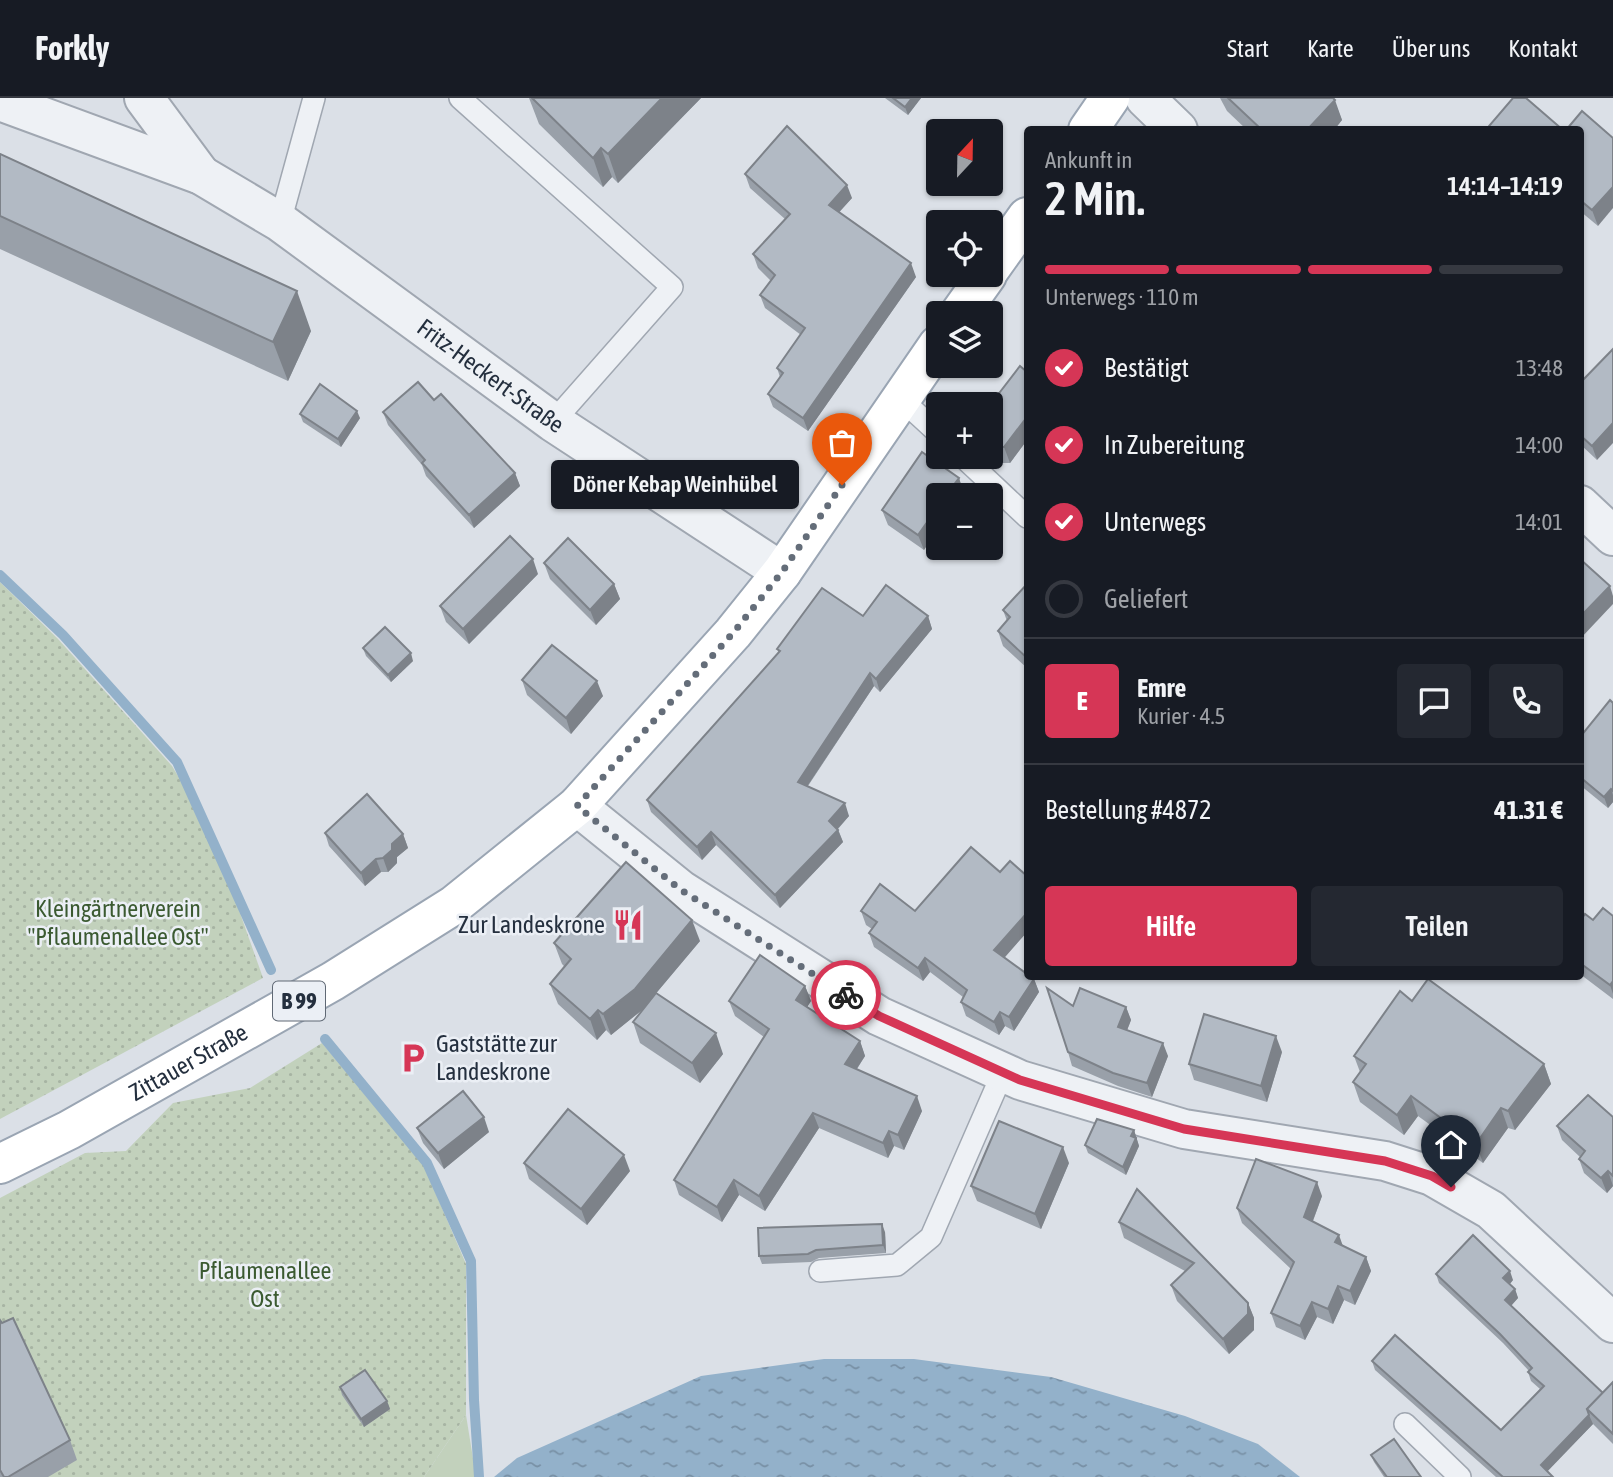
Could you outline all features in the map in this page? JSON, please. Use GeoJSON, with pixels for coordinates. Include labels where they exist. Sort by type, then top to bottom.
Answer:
{"type":"FeatureCollection","features":[{"type":"Feature","properties":{"kind":"main road"},"geometry":{"type":"LineString","coordinates":[[1091,126],[1110,98]]}},
{"type":"Feature","properties":{"kind":"main road"},"geometry":{"type":"LineString","coordinates":[[1003,251],[1024,220]]}},
{"type":"Feature","properties":{"kind":"main road","name":"Zittauer Straße"},"geometry":{"type":"LineString","coordinates":[[0,1164],[69,1130],[333,981],[454,905],[577,806],[733,633],[782,572],[926,362]]}},
{"type":"Feature","properties":{"kind":"street","name":"Fritz-Heckert-Straße"},"geometry":{"type":"LineString","coordinates":[[144,98],[201,175]]}},
{"type":"Feature","properties":{"kind":"street"},"geometry":{"type":"LineString","coordinates":[[1145,98],[1174,126]]}},
{"type":"Feature","properties":{"kind":"street","name":"Fritz-Heckert-Straße"},"geometry":{"type":"LineString","coordinates":[[0,101],[201,175],[280,222],[553,422],[782,572]]}},
{"type":"Feature","properties":{"kind":"street"},"geometry":{"type":"LineString","coordinates":[[1584,509],[1613,536]]}},
{"type":"Feature","properties":{"kind":"street"},"geometry":{"type":"LineString","coordinates":[[577,806],[681,890],[879,1016],[1020,1080],[1184,1129],[1385,1161],[1432,1176],[1491,1210],[1613,1323]]}},
{"type":"Feature","properties":{"kind":"lane"},"geometry":{"type":"LineString","coordinates":[[280,222],[314,98]]}},
{"type":"Feature","properties":{"kind":"lane"},"geometry":{"type":"LineString","coordinates":[[460,98],[672,287],[553,422]]}},
{"type":"Feature","properties":{"kind":"lane"},"geometry":{"type":"LineString","coordinates":[[901,398],[926,422]]}},
{"type":"Feature","properties":{"kind":"lane"},"geometry":{"type":"LineString","coordinates":[[976,469],[1024,514]]}},
{"type":"Feature","properties":{"kind":"lane"},"geometry":{"type":"LineString","coordinates":[[820,1271],[897,1265],[931,1237],[1003,1072]]}},
{"type":"Feature","properties":{"kind":"lane"},"geometry":{"type":"LineString","coordinates":[[1405,1424],[1460,1477]]}},
{"type":"Feature","properties":{"kind":"green space","name":"Kleingärtnerverein \"Pflaumenallee Ost\""},"geometry":{"type":"Polygon","coordinates":[[[0,582],[58,639],[172,766],[211,831],[263,978],[0,1119],[0,582]]]}},
{"type":"Feature","properties":{"kind":"green space","name":"Pflaumenallee Ost"},"geometry":{"type":"Polygon","coordinates":[[[322,1043],[424,1166],[466,1264],[466,1415],[424,1477],[0,1477],[0,1198],[85,1153],[126,1151],[173,1103],[250,1088],[322,1043]]]}},
{"type":"Feature","properties":{"kind":"green space"},"geometry":{"type":"Polygon","coordinates":[[[466,1415],[476,1477],[424,1477],[466,1415]]]}},
{"type":"Feature","properties":{"kind":"water"},"geometry":{"type":"Polygon","coordinates":[[[824,1359],[914,1359],[1051,1377],[1185,1416],[1258,1444],[1300,1477],[494,1477],[517,1458],[701,1376],[824,1359]]]}},
{"type":"Feature","properties":{"kind":"building"},"geometry":{"type":"Polygon","coordinates":[[[532,98],[662,98],[608,154],[601,148],[593,158],[532,98]]]}},
{"type":"Feature","properties":{"kind":"building"},"geometry":{"type":"Polygon","coordinates":[[[893,98],[912,98],[905,107],[893,98]]]}},
{"type":"Feature","properties":{"kind":"building"},"geometry":{"type":"Polygon","coordinates":[[[1228,98],[1335,100],[1311,126],[1258,126],[1228,98]]]}},
{"type":"Feature","properties":{"kind":"building"},"geometry":{"type":"Polygon","coordinates":[[[1513,98],[1526,98],[1558,126],[1489,126],[1513,98]]]}},
{"type":"Feature","properties":{"kind":"building"},"geometry":{"type":"Polygon","coordinates":[[[1582,111],[1613,138],[1613,187],[1592,210],[1584,203],[1584,126],[1569,126],[1582,111]]]}},
{"type":"Feature","properties":{"kind":"building"},"geometry":{"type":"Polygon","coordinates":[[[787,126],[847,185],[829,205],[911,263],[803,418],[768,394],[783,373],[777,368],[805,328],[760,295],[775,275],[753,254],[790,214],[745,174],[787,126]]]}},
{"type":"Feature","properties":{"kind":"building"},"geometry":{"type":"Polygon","coordinates":[[[0,154],[297,291],[273,342],[0,216],[0,154]]]}},
{"type":"Feature","properties":{"kind":"building"},"geometry":{"type":"Polygon","coordinates":[[[1613,349],[1613,423],[1592,446],[1584,439],[1584,379],[1613,349]]]}},
{"type":"Feature","properties":{"kind":"building"},"geometry":{"type":"Polygon","coordinates":[[[1020,366],[1024,369],[1024,421],[1004,447],[1003,392],[1000,392],[1020,366]]]}},
{"type":"Feature","properties":{"kind":"building"},"geometry":{"type":"Polygon","coordinates":[[[418,382],[434,400],[441,394],[515,473],[469,515],[422,463],[425,460],[383,412],[418,382]]]}},
{"type":"Feature","properties":{"kind":"building"},"geometry":{"type":"Polygon","coordinates":[[[320,384],[357,411],[338,439],[300,414],[320,384]]]}},
{"type":"Feature","properties":{"kind":"building"},"geometry":{"type":"Polygon","coordinates":[[[922,452],[926,455],[926,469],[946,469],[959,478],[955,483],[926,483],[926,524],[918,535],[882,510],[922,452]]]}},
{"type":"Feature","properties":{"kind":"building"},"geometry":{"type":"Polygon","coordinates":[[[510,536],[533,559],[463,629],[440,606],[510,536]]]}},
{"type":"Feature","properties":{"kind":"building"},"geometry":{"type":"Polygon","coordinates":[[[568,538],[614,584],[590,610],[544,563],[568,538]]]}},
{"type":"Feature","properties":{"kind":"building"},"geometry":{"type":"Polygon","coordinates":[[[1584,563],[1610,586],[1584,613],[1584,563]]]}},
{"type":"Feature","properties":{"kind":"building"},"geometry":{"type":"Polygon","coordinates":[[[886,585],[928,616],[876,679],[870,673],[798,782],[845,803],[829,821],[838,830],[775,895],[711,832],[697,847],[647,800],[780,651],[777,649],[822,588],[863,616],[886,585]]]}},
{"type":"Feature","properties":{"kind":"building"},"geometry":{"type":"Polygon","coordinates":[[[1024,587],[1024,655],[998,631],[1010,617],[1003,610],[1024,587]]]}},
{"type":"Feature","properties":{"kind":"building"},"geometry":{"type":"Polygon","coordinates":[[[385,627],[411,653],[388,675],[363,648],[385,627]]]}},
{"type":"Feature","properties":{"kind":"building"},"geometry":{"type":"Polygon","coordinates":[[[552,645],[597,681],[566,718],[522,680],[552,645]]]}},
{"type":"Feature","properties":{"kind":"building"},"geometry":{"type":"Polygon","coordinates":[[[1610,700],[1613,703],[1613,791],[1611,789],[1604,797],[1584,780],[1584,732],[1610,700]]]}},
{"type":"Feature","properties":{"kind":"building"},"geometry":{"type":"Polygon","coordinates":[[[367,794],[403,834],[392,844],[392,850],[383,858],[376,859],[361,873],[325,833],[367,794]]]}},
{"type":"Feature","properties":{"kind":"building"},"geometry":{"type":"Polygon","coordinates":[[[971,847],[1000,872],[1010,861],[1024,873],[1024,916],[994,950],[1024,972],[1024,980],[1033,980],[1009,1017],[1000,1012],[994,1022],[961,1002],[967,990],[925,958],[918,968],[869,933],[877,922],[861,911],[880,884],[915,911],[971,847]]]}},
{"type":"Feature","properties":{"kind":"building"},"geometry":{"type":"Polygon","coordinates":[[[626,862],[692,920],[635,989],[603,1014],[598,1010],[590,1019],[550,984],[571,959],[554,943],[626,862]]]}},
{"type":"Feature","properties":{"kind":"building"},"geometry":{"type":"Polygon","coordinates":[[[1603,908],[1613,916],[1613,981],[1610,985],[1584,966],[1584,915],[1593,920],[1603,908]]]}},
{"type":"Feature","properties":{"kind":"building"},"geometry":{"type":"Polygon","coordinates":[[[760,955],[805,986],[796,1000],[860,1041],[845,1064],[917,1096],[898,1135],[889,1131],[883,1143],[813,1113],[759,1196],[734,1180],[717,1207],[674,1180],[769,1029],[729,1001],[760,955]]]}},
{"type":"Feature","properties":{"kind":"building"},"geometry":{"type":"Polygon","coordinates":[[[1429,980],[1544,1064],[1508,1111],[1501,1108],[1476,1144],[1411,1096],[1397,1115],[1353,1082],[1366,1064],[1354,1056],[1400,991],[1412,1001],[1429,980]]]}},
{"type":"Feature","properties":{"kind":"building"},"geometry":{"type":"Polygon","coordinates":[[[1047,988],[1073,1006],[1080,988],[1126,1007],[1118,1027],[1163,1043],[1147,1083],[1113,1073],[1068,1052],[1047,988]]]}},
{"type":"Feature","properties":{"kind":"building"},"geometry":{"type":"Polygon","coordinates":[[[656,993],[716,1033],[692,1063],[633,1022],[656,993]]]}},
{"type":"Feature","properties":{"kind":"building"},"geometry":{"type":"Polygon","coordinates":[[[1204,1014],[1276,1036],[1261,1086],[1189,1064],[1204,1014]]]}},
{"type":"Feature","properties":{"kind":"building"},"geometry":{"type":"Polygon","coordinates":[[[463,1091],[484,1117],[438,1153],[417,1128],[463,1091]]]}},
{"type":"Feature","properties":{"kind":"building"},"geometry":{"type":"Polygon","coordinates":[[[1588,1095],[1613,1117],[1613,1176],[1608,1171],[1601,1178],[1579,1159],[1585,1151],[1557,1126],[1588,1095]]]}},
{"type":"Feature","properties":{"kind":"building"},"geometry":{"type":"Polygon","coordinates":[[[568,1109],[624,1155],[581,1209],[524,1163],[568,1109]]]}},
{"type":"Feature","properties":{"kind":"building"},"geometry":{"type":"Polygon","coordinates":[[[1097,1119],[1134,1130],[1131,1136],[1136,1138],[1123,1167],[1085,1145],[1097,1119]]]}},
{"type":"Feature","properties":{"kind":"building"},"geometry":{"type":"Polygon","coordinates":[[[999,1121],[1063,1147],[1035,1214],[971,1186],[999,1121]]]}},
{"type":"Feature","properties":{"kind":"building"},"geometry":{"type":"Polygon","coordinates":[[[1256,1159],[1317,1182],[1304,1217],[1339,1235],[1335,1242],[1366,1257],[1350,1291],[1338,1286],[1328,1309],[1312,1302],[1300,1326],[1271,1313],[1294,1262],[1237,1208],[1256,1159]]]}},
{"type":"Feature","properties":{"kind":"building"},"geometry":{"type":"Polygon","coordinates":[[[1137,1189],[1248,1303],[1248,1314],[1223,1339],[1171,1285],[1194,1263],[1119,1222],[1137,1189]]]}},
{"type":"Feature","properties":{"kind":"building"},"geometry":{"type":"Polygon","coordinates":[[[882,1224],[883,1245],[816,1250],[808,1254],[759,1256],[758,1228],[882,1224]]]}},
{"type":"Feature","properties":{"kind":"building"},"geometry":{"type":"Polygon","coordinates":[[[1473,1235],[1510,1271],[1503,1278],[1515,1289],[1505,1300],[1603,1393],[1587,1409],[1589,1415],[1541,1465],[1553,1477],[1503,1477],[1372,1361],[1395,1335],[1501,1430],[1544,1386],[1528,1372],[1532,1368],[1500,1334],[1436,1274],[1473,1235]]]}},
{"type":"Feature","properties":{"kind":"building"},"geometry":{"type":"Polygon","coordinates":[[[13,1318],[70,1440],[4,1477],[0,1470],[0,1320],[2,1323],[13,1318]]]}},
{"type":"Feature","properties":{"kind":"building"},"geometry":{"type":"Polygon","coordinates":[[[365,1370],[387,1401],[361,1419],[340,1387],[365,1370]]]}},
{"type":"Feature","properties":{"kind":"building"},"geometry":{"type":"Polygon","coordinates":[[[1613,1382],[1613,1434],[1587,1409],[1613,1382]]]}},
{"type":"Feature","properties":{"kind":"building"},"geometry":{"type":"Polygon","coordinates":[[[1394,1439],[1421,1477],[1387,1477],[1371,1455],[1394,1439]]]}},
{"type":"Feature","properties":{"kind":"waterway"},"geometry":{"type":"LineString","coordinates":[[0,575],[63,635],[177,762],[271,970]]}},
{"type":"Feature","properties":{"kind":"waterway"},"geometry":{"type":"LineString","coordinates":[[325,1039],[427,1163],[471,1261],[474,1400],[479,1477]]}},
{"type":"Feature","properties":{"kind":"way so far"},"geometry":{"type":"LineString","coordinates":[[842,485],[782,572],[733,633],[577,806],[681,890],[846,995]]}},
{"type":"Feature","properties":{"kind":"place","name":"Döner Kebap Weinhübel"},"geometry":{"type":"Point","coordinates":[842,485]}},
{"type":"Feature","properties":{"kind":"place","name":"Zur Landeskrone"},"geometry":{"type":"Point","coordinates":[628,925]}},
{"type":"Feature","properties":{"kind":"place","name":"Gaststätte zur Landeskrone"},"geometry":{"type":"Point","coordinates":[413,1058]}},
{"type":"Feature","properties":{"kind":"route"},"geometry":{"type":"LineString","coordinates":[[846,995],[879,1016],[1020,1080],[1184,1129],[1385,1161],[1432,1176],[1451,1187]]}}]}
